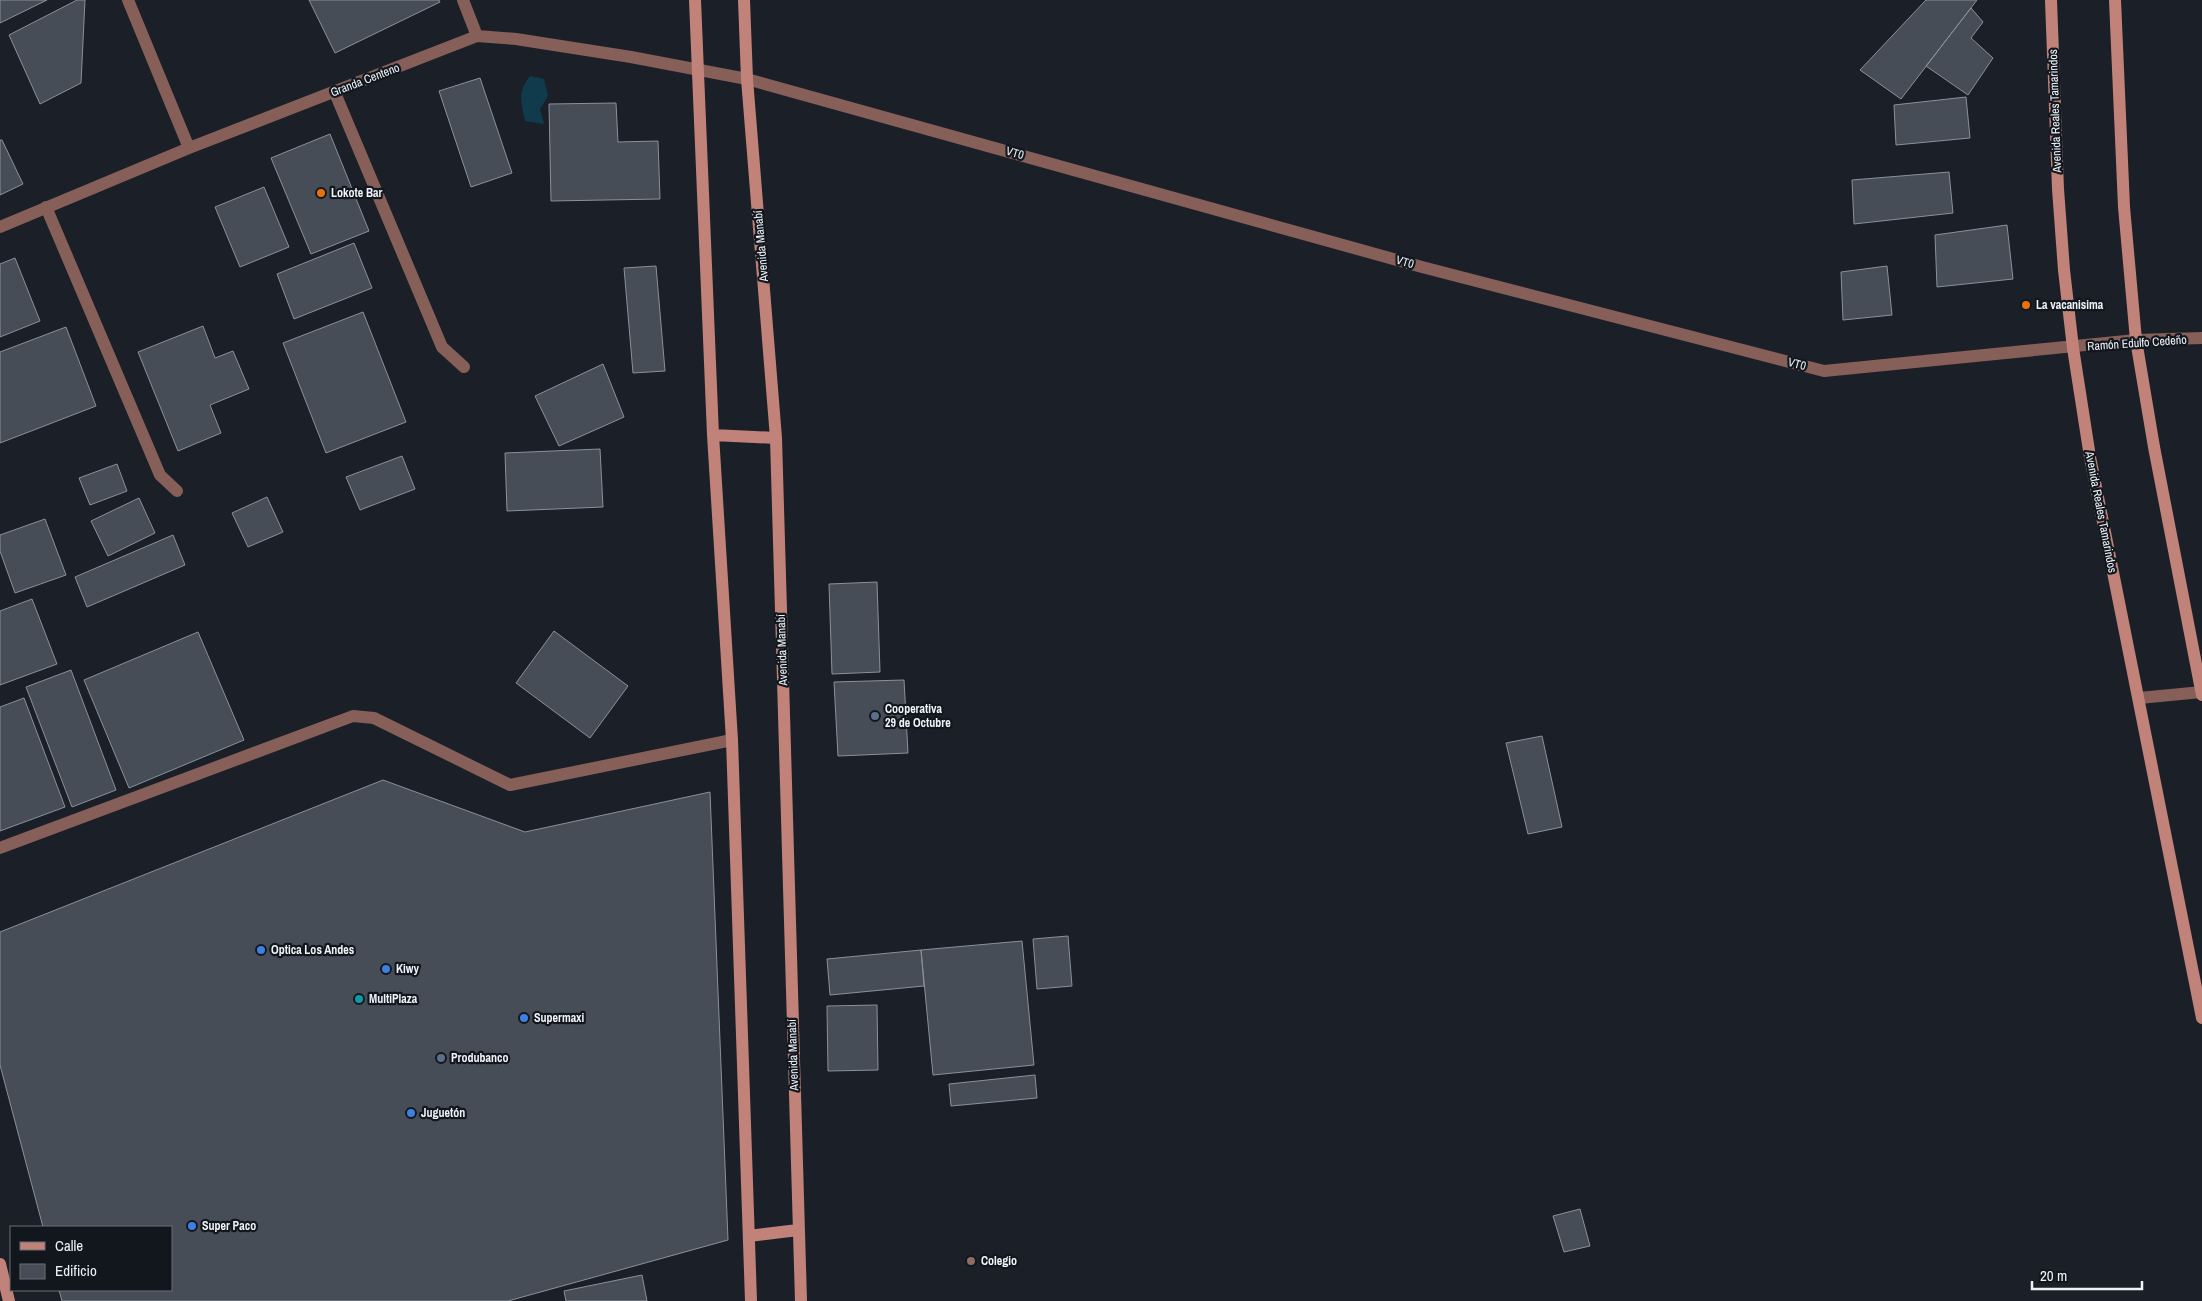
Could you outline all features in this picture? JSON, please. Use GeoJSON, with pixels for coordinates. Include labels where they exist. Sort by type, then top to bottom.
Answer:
{"type":"FeatureCollection","features":[{"type":"Feature","properties":{"kind":"main road"},"geometry":{"type":"LineString","coordinates":[[695,0],[713,435],[732,740],[751,1301]]}},
{"type":"Feature","properties":{"kind":"main road","name":"Avenida Manabí"},"geometry":{"type":"LineString","coordinates":[[744,0],[747,79],[776,438],[801,1301]]}},
{"type":"Feature","properties":{"kind":"main road","name":"Avenida Reales Tamarindos"},"geometry":{"type":"LineString","coordinates":[[2051,0],[2058,189],[2064,270],[2073,348],[2090,458],[2202,1018]]}},
{"type":"Feature","properties":{"kind":"main road"},"geometry":{"type":"LineString","coordinates":[[2115,0],[2124,207],[2136,340],[2154,447],[2202,693]]}},
{"type":"Feature","properties":{"kind":"main road"},"geometry":{"type":"LineString","coordinates":[[713,435],[776,438]]}},
{"type":"Feature","properties":{"kind":"main road"},"geometry":{"type":"LineString","coordinates":[[749,1236],[798,1230]]}},
{"type":"Feature","properties":{"kind":"main road"},"geometry":{"type":"LineString","coordinates":[[1,1269],[9,1301]]}},
{"type":"Feature","properties":{"kind":"street"},"geometry":{"type":"LineString","coordinates":[[128,0],[189,148]]}},
{"type":"Feature","properties":{"kind":"street"},"geometry":{"type":"LineString","coordinates":[[463,0],[477,36]]}},
{"type":"Feature","properties":{"kind":"street","name":"Granda Centeno"},"geometry":{"type":"LineString","coordinates":[[0,226],[189,148],[477,36],[516,39],[697,68],[747,79]]}},
{"type":"Feature","properties":{"kind":"street","name":"VT0"},"geometry":{"type":"LineString","coordinates":[[747,79],[1422,266],[1824,371],[2073,348]]}},
{"type":"Feature","properties":{"kind":"street"},"geometry":{"type":"LineString","coordinates":[[335,92],[442,347],[464,367]]}},
{"type":"Feature","properties":{"kind":"street"},"geometry":{"type":"LineString","coordinates":[[46,207],[160,475],[177,491]]}},
{"type":"Feature","properties":{"kind":"street","name":"Ramón Edulfo Cedeño"},"geometry":{"type":"LineString","coordinates":[[2073,348],[2136,340],[2202,338]]}},
{"type":"Feature","properties":{"kind":"street"},"geometry":{"type":"LineString","coordinates":[[2139,698],[2202,693]]}},
{"type":"Feature","properties":{"kind":"street"},"geometry":{"type":"LineString","coordinates":[[0,848],[353,716],[374,718],[510,785],[732,740]]}},
{"type":"Feature","properties":{"kind":"water"},"geometry":{"type":"Polygon","coordinates":[[[530,76],[544,79],[548,96],[540,109],[544,124],[525,121],[521,97],[523,87],[530,76]]]}},
{"type":"Feature","properties":{"kind":"building"},"geometry":{"type":"Polygon","coordinates":[[[0,0],[47,0],[0,23],[0,0]]]}},
{"type":"Feature","properties":{"kind":"building"},"geometry":{"type":"Polygon","coordinates":[[[77,0],[85,0],[81,83],[40,104],[9,35],[77,0]]]}},
{"type":"Feature","properties":{"kind":"building"},"geometry":{"type":"Polygon","coordinates":[[[309,0],[439,0],[440,2],[335,53],[309,0]]]}},
{"type":"Feature","properties":{"kind":"building"},"geometry":{"type":"Polygon","coordinates":[[[1926,0],[1977,0],[1901,99],[1860,70],[1926,0]]]}},
{"type":"Feature","properties":{"kind":"building"},"geometry":{"type":"Polygon","coordinates":[[[1971,8],[1983,22],[1971,38],[1993,58],[1968,95],[1926,66],[1971,8]]]}},
{"type":"Feature","properties":{"kind":"building"},"geometry":{"type":"Polygon","coordinates":[[[480,78],[512,173],[471,187],[439,91],[480,78]]]}},
{"type":"Feature","properties":{"kind":"building"},"geometry":{"type":"Polygon","coordinates":[[[1966,97],[1970,138],[1896,145],[1894,105],[1966,97]]]}},
{"type":"Feature","properties":{"kind":"building"},"geometry":{"type":"Polygon","coordinates":[[[616,103],[618,142],[658,141],[660,199],[551,201],[549,104],[616,103]]]}},
{"type":"Feature","properties":{"kind":"building"},"geometry":{"type":"Polygon","coordinates":[[[330,134],[369,231],[311,254],[271,158],[330,134]]]}},
{"type":"Feature","properties":{"kind":"building"},"geometry":{"type":"Polygon","coordinates":[[[0,140],[2,140],[23,184],[0,195],[0,140]]]}},
{"type":"Feature","properties":{"kind":"building"},"geometry":{"type":"Polygon","coordinates":[[[1949,172],[1953,213],[1854,224],[1852,180],[1949,172]]]}},
{"type":"Feature","properties":{"kind":"building"},"geometry":{"type":"Polygon","coordinates":[[[264,187],[289,247],[240,267],[215,207],[264,187]]]}},
{"type":"Feature","properties":{"kind":"building"},"geometry":{"type":"Polygon","coordinates":[[[2007,225],[2013,279],[1937,287],[1935,235],[2007,225]]]}},
{"type":"Feature","properties":{"kind":"building"},"geometry":{"type":"Polygon","coordinates":[[[354,243],[372,288],[294,319],[277,274],[354,243]]]}},
{"type":"Feature","properties":{"kind":"building"},"geometry":{"type":"Polygon","coordinates":[[[15,258],[40,321],[0,337],[0,264],[15,258]]]}},
{"type":"Feature","properties":{"kind":"building"},"geometry":{"type":"Polygon","coordinates":[[[656,266],[665,371],[633,373],[624,268],[656,266]]]}},
{"type":"Feature","properties":{"kind":"building"},"geometry":{"type":"Polygon","coordinates":[[[1887,266],[1892,315],[1843,320],[1841,272],[1887,266]]]}},
{"type":"Feature","properties":{"kind":"building"},"geometry":{"type":"Polygon","coordinates":[[[363,312],[406,422],[326,453],[283,343],[363,312]]]}},
{"type":"Feature","properties":{"kind":"building"},"geometry":{"type":"Polygon","coordinates":[[[203,326],[215,358],[233,351],[249,389],[210,405],[221,433],[178,451],[138,352],[203,326]]]}},
{"type":"Feature","properties":{"kind":"building"},"geometry":{"type":"Polygon","coordinates":[[[66,327],[96,406],[0,443],[0,352],[66,327]]]}},
{"type":"Feature","properties":{"kind":"building"},"geometry":{"type":"Polygon","coordinates":[[[603,364],[624,417],[559,446],[535,396],[603,364]]]}},
{"type":"Feature","properties":{"kind":"building"},"geometry":{"type":"Polygon","coordinates":[[[600,449],[603,507],[507,511],[505,453],[600,449]]]}},
{"type":"Feature","properties":{"kind":"building"},"geometry":{"type":"Polygon","coordinates":[[[402,456],[415,489],[360,510],[346,477],[402,456]]]}},
{"type":"Feature","properties":{"kind":"building"},"geometry":{"type":"Polygon","coordinates":[[[117,464],[127,491],[90,505],[79,478],[117,464]]]}},
{"type":"Feature","properties":{"kind":"building"},"geometry":{"type":"Polygon","coordinates":[[[267,497],[283,532],[248,547],[232,513],[267,497]]]}},
{"type":"Feature","properties":{"kind":"building"},"geometry":{"type":"Polygon","coordinates":[[[139,498],[155,533],[108,556],[91,521],[139,498]]]}},
{"type":"Feature","properties":{"kind":"building"},"geometry":{"type":"Polygon","coordinates":[[[45,519],[66,575],[15,593],[0,551],[0,535],[45,519]]]}},
{"type":"Feature","properties":{"kind":"building"},"geometry":{"type":"Polygon","coordinates":[[[173,535],[185,565],[87,607],[75,577],[173,535]]]}},
{"type":"Feature","properties":{"kind":"building"},"geometry":{"type":"Polygon","coordinates":[[[877,582],[880,672],[832,674],[829,584],[877,582]]]}},
{"type":"Feature","properties":{"kind":"building"},"geometry":{"type":"Polygon","coordinates":[[[32,599],[57,664],[0,685],[0,611],[32,599]]]}},
{"type":"Feature","properties":{"kind":"building"},"geometry":{"type":"Polygon","coordinates":[[[554,631],[628,686],[590,738],[516,683],[554,631]]]}},
{"type":"Feature","properties":{"kind":"building"},"geometry":{"type":"Polygon","coordinates":[[[198,632],[244,740],[129,788],[84,680],[198,632]]]}},
{"type":"Feature","properties":{"kind":"building"},"geometry":{"type":"Polygon","coordinates":[[[71,670],[116,790],[72,807],[26,687],[71,670]]]}},
{"type":"Feature","properties":{"kind":"building"},"geometry":{"type":"Polygon","coordinates":[[[904,680],[908,753],[838,756],[834,682],[904,680]]]}},
{"type":"Feature","properties":{"kind":"building"},"geometry":{"type":"Polygon","coordinates":[[[24,698],[65,807],[0,831],[0,707],[24,698]]]}},
{"type":"Feature","properties":{"kind":"building"},"geometry":{"type":"Polygon","coordinates":[[[1542,736],[1562,827],[1528,834],[1506,743],[1542,736]]]}},
{"type":"Feature","properties":{"kind":"building","name":"MultiPlaza"},"geometry":{"type":"Polygon","coordinates":[[[383,780],[525,832],[710,792],[728,1240],[508,1301],[62,1301],[59,1291],[172,1291],[172,1226],[43,1226],[0,1065],[0,932],[383,780]]]}},
{"type":"Feature","properties":{"kind":"building"},"geometry":{"type":"Polygon","coordinates":[[[1068,936],[1072,986],[1037,989],[1033,939],[1068,936]]]}},
{"type":"Feature","properties":{"kind":"building"},"geometry":{"type":"Polygon","coordinates":[[[1022,941],[1034,1065],[933,1075],[921,950],[1022,941]]]}},
{"type":"Feature","properties":{"kind":"building"},"geometry":{"type":"Polygon","coordinates":[[[921,950],[924,986],[830,995],[827,959],[921,950]]]}},
{"type":"Feature","properties":{"kind":"building"},"geometry":{"type":"Polygon","coordinates":[[[877,1005],[878,1070],[828,1071],[827,1006],[877,1005]]]}},
{"type":"Feature","properties":{"kind":"building"},"geometry":{"type":"Polygon","coordinates":[[[1035,1075],[1037,1098],[951,1106],[949,1084],[1035,1075]]]}},
{"type":"Feature","properties":{"kind":"building"},"geometry":{"type":"Polygon","coordinates":[[[1580,1209],[1590,1246],[1564,1252],[1553,1216],[1580,1209]]]}},
{"type":"Feature","properties":{"kind":"building"},"geometry":{"type":"Polygon","coordinates":[[[642,1275],[647,1301],[566,1301],[564,1291],[642,1275]]]}},
{"type":"Feature","properties":{"kind":"place","name":"Lokote Bar"},"geometry":{"type":"Point","coordinates":[321,193]}},
{"type":"Feature","properties":{"kind":"place","name":"La vacanisima"},"geometry":{"type":"Point","coordinates":[2026,305]}},
{"type":"Feature","properties":{"kind":"place","name":"Cooperativa 29 de Octubre"},"geometry":{"type":"Point","coordinates":[875,716]}},
{"type":"Feature","properties":{"kind":"place","name":"Optica Los Andes"},"geometry":{"type":"Point","coordinates":[261,950]}},
{"type":"Feature","properties":{"kind":"place","name":"Kiwy"},"geometry":{"type":"Point","coordinates":[386,969]}},
{"type":"Feature","properties":{"kind":"place","name":"MultiPlaza"},"geometry":{"type":"Point","coordinates":[359,999]}},
{"type":"Feature","properties":{"kind":"place","name":"Supermaxi"},"geometry":{"type":"Point","coordinates":[524,1018]}},
{"type":"Feature","properties":{"kind":"place","name":"Produbanco"},"geometry":{"type":"Point","coordinates":[441,1058]}},
{"type":"Feature","properties":{"kind":"place","name":"Juguetón"},"geometry":{"type":"Point","coordinates":[411,1113]}},
{"type":"Feature","properties":{"kind":"place","name":"Super Paco"},"geometry":{"type":"Point","coordinates":[192,1226]}},
{"type":"Feature","properties":{"kind":"place","name":"Colegio"},"geometry":{"type":"Point","coordinates":[971,1261]}}]}
